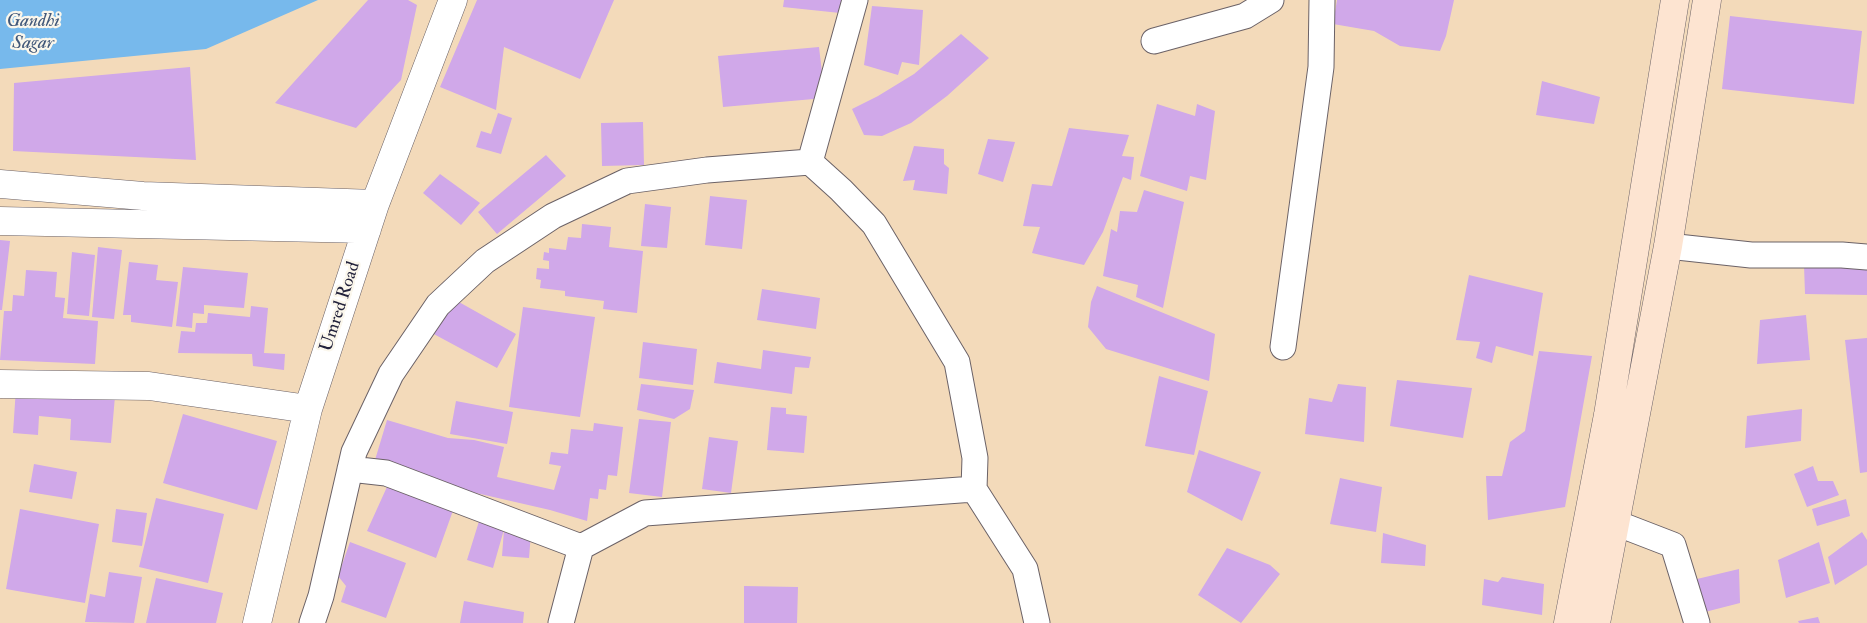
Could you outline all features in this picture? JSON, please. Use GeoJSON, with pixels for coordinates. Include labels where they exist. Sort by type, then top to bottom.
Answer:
{"type":"FeatureCollection","features":[{"type":"Feature","properties":{"kind":"main road"},"geometry":{"type":"LineString","coordinates":[[1568,623],[1608,415],[1676,0]]}},
{"type":"Feature","properties":{"kind":"main road"},"geometry":{"type":"LineString","coordinates":[[1596,623],[1668,246],[1707,0]]}},
{"type":"Feature","properties":{"kind":"street","name":"Umred Road"},"geometry":{"type":"LineString","coordinates":[[257,623],[308,409],[375,204],[453,0]]}},
{"type":"Feature","properties":{"kind":"street"},"geometry":{"type":"LineString","coordinates":[[810,162],[855,0]]}},
{"type":"Feature","properties":{"kind":"street"},"geometry":{"type":"LineString","coordinates":[[1154,41],[1245,16],[1271,0]]}},
{"type":"Feature","properties":{"kind":"street"},"geometry":{"type":"LineString","coordinates":[[1283,347],[1321,67],[1322,0]]}},
{"type":"Feature","properties":{"kind":"street"},"geometry":{"type":"LineString","coordinates":[[312,623],[321,596],[354,452],[391,374],[438,305],[485,261],[553,216],[627,181],[707,170],[810,162],[874,224],[957,362],[975,458],[974,489],[1025,569],[1037,623]]}},
{"type":"Feature","properties":{"kind":"street"},"geometry":{"type":"LineString","coordinates":[[0,184],[143,196],[375,204]]}},
{"type":"Feature","properties":{"kind":"street"},"geometry":{"type":"LineString","coordinates":[[0,220],[367,229]]}},
{"type":"Feature","properties":{"kind":"street"},"geometry":{"type":"LineString","coordinates":[[1668,246],[1751,255],[1842,255],[1867,257]]}},
{"type":"Feature","properties":{"kind":"street"},"geometry":{"type":"LineString","coordinates":[[0,384],[149,386],[308,409]]}},
{"type":"Feature","properties":{"kind":"street"},"geometry":{"type":"LineString","coordinates":[[350,469],[386,473],[581,547]]}},
{"type":"Feature","properties":{"kind":"street"},"geometry":{"type":"LineString","coordinates":[[561,623],[581,547],[645,514],[974,489]]}},
{"type":"Feature","properties":{"kind":"street"},"geometry":{"type":"LineString","coordinates":[[1616,523],[1673,545],[1698,623]]}},
{"type":"Feature","properties":{"kind":"water","name":"Gandhi Sagar"},"geometry":{"type":"Polygon","coordinates":[[[0,0],[318,0],[206,49],[0,69],[0,0]]]}},
{"type":"Feature","properties":{"kind":"building"},"geometry":{"type":"Polygon","coordinates":[[[368,0],[408,0],[417,5],[401,80],[356,128],[275,103],[368,0]]]}},
{"type":"Feature","properties":{"kind":"building"},"geometry":{"type":"Polygon","coordinates":[[[477,0],[614,0],[580,79],[504,47],[496,110],[440,87],[477,0]]]}},
{"type":"Feature","properties":{"kind":"building"},"geometry":{"type":"Polygon","coordinates":[[[784,0],[842,0],[840,13],[783,7],[784,0]]]}},
{"type":"Feature","properties":{"kind":"building"},"geometry":{"type":"Polygon","coordinates":[[[1337,0],[1454,0],[1446,36],[1440,51],[1400,46],[1374,31],[1333,24],[1337,0]]]}},
{"type":"Feature","properties":{"kind":"building"},"geometry":{"type":"Polygon","coordinates":[[[872,6],[923,10],[919,65],[902,62],[898,75],[864,65],[872,6]]]}},
{"type":"Feature","properties":{"kind":"building"},"geometry":{"type":"Polygon","coordinates":[[[1730,16],[1862,31],[1854,104],[1722,89],[1730,16]]]}},
{"type":"Feature","properties":{"kind":"building"},"geometry":{"type":"Polygon","coordinates":[[[961,34],[989,58],[947,96],[911,123],[882,136],[864,135],[852,109],[914,74],[961,34]]]}},
{"type":"Feature","properties":{"kind":"building"},"geometry":{"type":"Polygon","coordinates":[[[819,47],[825,98],[723,107],[718,56],[819,47]]]}},
{"type":"Feature","properties":{"kind":"building"},"geometry":{"type":"Polygon","coordinates":[[[190,67],[196,160],[13,151],[14,83],[190,67]]]}},
{"type":"Feature","properties":{"kind":"building"},"geometry":{"type":"Polygon","coordinates":[[[1542,81],[1600,97],[1594,124],[1536,115],[1542,81]]]}},
{"type":"Feature","properties":{"kind":"building"},"geometry":{"type":"Polygon","coordinates":[[[1157,104],[1195,116],[1197,104],[1215,111],[1206,180],[1190,176],[1187,191],[1140,176],[1157,104]]]}},
{"type":"Feature","properties":{"kind":"building"},"geometry":{"type":"Polygon","coordinates":[[[498,113],[512,118],[501,154],[476,147],[481,131],[491,134],[498,113]]]}},
{"type":"Feature","properties":{"kind":"building"},"geometry":{"type":"Polygon","coordinates":[[[643,122],[644,165],[602,166],[601,123],[643,122]]]}},
{"type":"Feature","properties":{"kind":"building"},"geometry":{"type":"Polygon","coordinates":[[[1069,128],[1129,135],[1122,156],[1134,157],[1131,180],[1123,177],[1103,232],[1084,265],[1032,253],[1040,227],[1023,226],[1032,184],[1052,186],[1069,128]]]}},
{"type":"Feature","properties":{"kind":"building"},"geometry":{"type":"Polygon","coordinates":[[[988,139],[1015,142],[1003,182],[978,174],[988,139]]]}},
{"type":"Feature","properties":{"kind":"building"},"geometry":{"type":"Polygon","coordinates":[[[914,146],[944,149],[944,164],[949,168],[947,194],[913,190],[915,180],[903,181],[914,146]]]}},
{"type":"Feature","properties":{"kind":"building"},"geometry":{"type":"Polygon","coordinates":[[[546,155],[566,176],[497,234],[478,212],[546,155]]]}},
{"type":"Feature","properties":{"kind":"building"},"geometry":{"type":"Polygon","coordinates":[[[440,174],[480,203],[461,225],[423,193],[440,174]]]}},
{"type":"Feature","properties":{"kind":"building"},"geometry":{"type":"Polygon","coordinates":[[[1144,190],[1184,202],[1163,308],[1136,297],[1138,285],[1103,276],[1111,229],[1117,232],[1120,211],[1137,212],[1144,190]]]}},
{"type":"Feature","properties":{"kind":"building"},"geometry":{"type":"Polygon","coordinates":[[[710,196],[747,200],[742,249],[705,245],[710,196]]]}},
{"type":"Feature","properties":{"kind":"building"},"geometry":{"type":"Polygon","coordinates":[[[645,204],[671,207],[667,248],[641,246],[645,204]]]}},
{"type":"Feature","properties":{"kind":"building"},"geometry":{"type":"Polygon","coordinates":[[[582,224],[611,227],[609,247],[643,251],[637,313],[603,309],[604,301],[565,296],[565,291],[540,288],[541,280],[536,279],[537,268],[549,269],[549,261],[543,260],[544,252],[549,253],[549,248],[566,250],[568,237],[581,238],[582,224]]]}},
{"type":"Feature","properties":{"kind":"building"},"geometry":{"type":"Polygon","coordinates":[[[0,240],[10,241],[2,310],[0,310],[0,240]]]}},
{"type":"Feature","properties":{"kind":"building"},"geometry":{"type":"Polygon","coordinates":[[[98,247],[122,250],[114,319],[92,317],[98,247]]]}},
{"type":"Feature","properties":{"kind":"building"},"geometry":{"type":"Polygon","coordinates":[[[72,252],[95,255],[89,316],[67,314],[72,252]]]}},
{"type":"Feature","properties":{"kind":"building"},"geometry":{"type":"Polygon","coordinates":[[[129,262],[158,265],[156,280],[178,282],[172,327],[131,322],[131,315],[123,315],[129,262]]]}},
{"type":"Feature","properties":{"kind":"building"},"geometry":{"type":"Polygon","coordinates":[[[1804,265],[1867,266],[1867,295],[1805,294],[1804,265]]]}},
{"type":"Feature","properties":{"kind":"building"},"geometry":{"type":"Polygon","coordinates":[[[183,267],[248,273],[244,308],[204,305],[204,314],[193,313],[192,328],[176,326],[183,267]]]}},
{"type":"Feature","properties":{"kind":"building"},"geometry":{"type":"Polygon","coordinates":[[[26,270],[57,272],[55,297],[65,298],[63,318],[98,321],[95,364],[0,360],[4,311],[12,311],[13,295],[24,296],[26,270]]]}},
{"type":"Feature","properties":{"kind":"building"},"geometry":{"type":"Polygon","coordinates":[[[1469,275],[1543,293],[1533,356],[1496,346],[1492,363],[1476,358],[1480,342],[1456,340],[1469,275]]]}},
{"type":"Feature","properties":{"kind":"building"},"geometry":{"type":"Polygon","coordinates":[[[1097,286],[1215,334],[1209,381],[1106,349],[1088,327],[1091,302],[1097,286]]]}},
{"type":"Feature","properties":{"kind":"building"},"geometry":{"type":"Polygon","coordinates":[[[762,289],[820,298],[816,329],[757,320],[762,289]]]}},
{"type":"Feature","properties":{"kind":"building"},"geometry":{"type":"Polygon","coordinates":[[[450,297],[516,334],[497,368],[430,332],[450,297]]]}},
{"type":"Feature","properties":{"kind":"building"},"geometry":{"type":"Polygon","coordinates":[[[251,306],[268,308],[264,353],[285,354],[284,370],[253,366],[252,354],[178,353],[181,331],[195,332],[196,323],[207,323],[208,313],[250,317],[251,306]]]}},
{"type":"Feature","properties":{"kind":"building"},"geometry":{"type":"Polygon","coordinates":[[[523,307],[595,317],[580,417],[509,407],[523,307]]]}},
{"type":"Feature","properties":{"kind":"building"},"geometry":{"type":"Polygon","coordinates":[[[1806,315],[1810,360],[1757,364],[1760,320],[1806,315]]]}},
{"type":"Feature","properties":{"kind":"building"},"geometry":{"type":"Polygon","coordinates":[[[1867,338],[1867,472],[1860,473],[1845,340],[1867,338]]]}},
{"type":"Feature","properties":{"kind":"building"},"geometry":{"type":"Polygon","coordinates":[[[643,342],[697,349],[693,385],[639,378],[643,342]]]}},
{"type":"Feature","properties":{"kind":"building"},"geometry":{"type":"Polygon","coordinates":[[[763,350],[811,357],[809,368],[795,367],[792,394],[714,383],[717,362],[761,369],[763,350]]]}},
{"type":"Feature","properties":{"kind":"building"},"geometry":{"type":"Polygon","coordinates":[[[1539,351],[1592,356],[1565,507],[1488,520],[1486,476],[1502,476],[1510,442],[1525,431],[1539,351]]]}},
{"type":"Feature","properties":{"kind":"building"},"geometry":{"type":"Polygon","coordinates":[[[1159,376],[1208,391],[1194,455],[1145,446],[1159,376]]]}},
{"type":"Feature","properties":{"kind":"building"},"geometry":{"type":"Polygon","coordinates":[[[1397,380],[1472,388],[1463,438],[1390,426],[1397,380]]]}},
{"type":"Feature","properties":{"kind":"building"},"geometry":{"type":"Polygon","coordinates":[[[641,384],[694,390],[690,409],[674,419],[637,410],[641,384]]]}},
{"type":"Feature","properties":{"kind":"building"},"geometry":{"type":"Polygon","coordinates":[[[1338,384],[1366,387],[1364,442],[1305,434],[1309,398],[1332,402],[1338,384]]]}},
{"type":"Feature","properties":{"kind":"building"},"geometry":{"type":"Polygon","coordinates":[[[16,388],[115,396],[111,443],[70,440],[71,419],[39,416],[38,435],[13,433],[16,388]]]}},
{"type":"Feature","properties":{"kind":"building"},"geometry":{"type":"Polygon","coordinates":[[[456,401],[513,412],[507,444],[450,434],[456,401]]]}},
{"type":"Feature","properties":{"kind":"building"},"geometry":{"type":"Polygon","coordinates":[[[771,407],[786,408],[786,414],[807,416],[804,453],[767,450],[771,407]]]}},
{"type":"Feature","properties":{"kind":"building"},"geometry":{"type":"Polygon","coordinates":[[[1802,409],[1801,441],[1745,448],[1747,416],[1802,409]]]}},
{"type":"Feature","properties":{"kind":"building"},"geometry":{"type":"Polygon","coordinates":[[[183,414],[277,441],[257,510],[163,483],[183,414]]]}},
{"type":"Feature","properties":{"kind":"building"},"geometry":{"type":"Polygon","coordinates":[[[639,419],[671,422],[662,497],[629,493],[639,419]]]}},
{"type":"Feature","properties":{"kind":"building"},"geometry":{"type":"Polygon","coordinates":[[[387,420],[448,438],[474,440],[504,447],[497,477],[554,490],[561,466],[549,464],[551,452],[568,454],[571,429],[593,431],[594,423],[623,427],[617,476],[608,475],[606,490],[599,489],[598,499],[590,498],[587,521],[550,510],[463,490],[435,478],[375,460],[387,420]]]}},
{"type":"Feature","properties":{"kind":"building"},"geometry":{"type":"Polygon","coordinates":[[[709,437],[738,441],[731,493],[702,489],[709,437]]]}},
{"type":"Feature","properties":{"kind":"building"},"geometry":{"type":"Polygon","coordinates":[[[1199,450],[1261,472],[1242,521],[1187,492],[1199,450]]]}},
{"type":"Feature","properties":{"kind":"building"},"geometry":{"type":"Polygon","coordinates":[[[34,464],[77,472],[72,499],[29,492],[34,464]]]}},
{"type":"Feature","properties":{"kind":"building"},"geometry":{"type":"Polygon","coordinates":[[[1813,466],[1818,481],[1833,481],[1839,495],[1807,507],[1794,474],[1813,466]]]}},
{"type":"Feature","properties":{"kind":"building"},"geometry":{"type":"Polygon","coordinates":[[[391,478],[455,505],[436,558],[367,531],[391,478]]]}},
{"type":"Feature","properties":{"kind":"building"},"geometry":{"type":"Polygon","coordinates":[[[1340,478],[1382,487],[1376,532],[1330,524],[1340,478]]]}},
{"type":"Feature","properties":{"kind":"building"},"geometry":{"type":"Polygon","coordinates":[[[156,498],[224,514],[208,583],[139,567],[156,498]]]}},
{"type":"Feature","properties":{"kind":"building"},"geometry":{"type":"Polygon","coordinates":[[[1846,499],[1850,516],[1817,526],[1812,509],[1846,499]]]}},
{"type":"Feature","properties":{"kind":"building"},"geometry":{"type":"Polygon","coordinates":[[[20,509],[99,524],[85,603],[6,589],[20,509]]]}},
{"type":"Feature","properties":{"kind":"building"},"geometry":{"type":"Polygon","coordinates":[[[116,509],[147,513],[142,546],[112,542],[116,509]]]}},
{"type":"Feature","properties":{"kind":"building"},"geometry":{"type":"Polygon","coordinates":[[[480,518],[505,526],[493,568],[467,560],[480,518]]]}},
{"type":"Feature","properties":{"kind":"building"},"geometry":{"type":"Polygon","coordinates":[[[504,530],[531,533],[529,558],[502,556],[504,530]]]}},
{"type":"Feature","properties":{"kind":"building"},"geometry":{"type":"Polygon","coordinates":[[[1862,532],[1867,540],[1867,565],[1835,585],[1828,557],[1862,532]]]}},
{"type":"Feature","properties":{"kind":"building"},"geometry":{"type":"Polygon","coordinates":[[[1383,533],[1426,545],[1425,566],[1381,563],[1383,533]]]}},
{"type":"Feature","properties":{"kind":"building"},"geometry":{"type":"Polygon","coordinates":[[[350,542],[406,563],[386,618],[341,602],[346,586],[338,576],[350,542]]]}},
{"type":"Feature","properties":{"kind":"building"},"geometry":{"type":"Polygon","coordinates":[[[1819,542],[1830,583],[1786,598],[1778,560],[1819,542]]]}},
{"type":"Feature","properties":{"kind":"building"},"geometry":{"type":"Polygon","coordinates":[[[1227,548],[1270,565],[1280,574],[1241,623],[1198,595],[1227,548]]]}},
{"type":"Feature","properties":{"kind":"building"},"geometry":{"type":"Polygon","coordinates":[[[1739,569],[1740,603],[1705,612],[1697,579],[1739,569]]]}},
{"type":"Feature","properties":{"kind":"building"},"geometry":{"type":"Polygon","coordinates":[[[109,572],[142,577],[134,623],[85,622],[90,594],[105,597],[109,572]]]}},
{"type":"Feature","properties":{"kind":"building"},"geometry":{"type":"Polygon","coordinates":[[[1502,577],[1544,584],[1542,615],[1482,605],[1484,579],[1498,582],[1502,577]]]}},
{"type":"Feature","properties":{"kind":"building"},"geometry":{"type":"Polygon","coordinates":[[[156,578],[223,593],[216,623],[146,623],[156,578]]]}},
{"type":"Feature","properties":{"kind":"building"},"geometry":{"type":"Polygon","coordinates":[[[744,586],[798,587],[797,623],[744,623],[744,586]]]}},
{"type":"Feature","properties":{"kind":"building"},"geometry":{"type":"Polygon","coordinates":[[[464,601],[524,612],[523,623],[460,623],[464,601]]]}},
{"type":"Feature","properties":{"kind":"building"},"geometry":{"type":"Polygon","coordinates":[[[1818,617],[1820,623],[1799,623],[1798,621],[1818,617]]]}}]}
